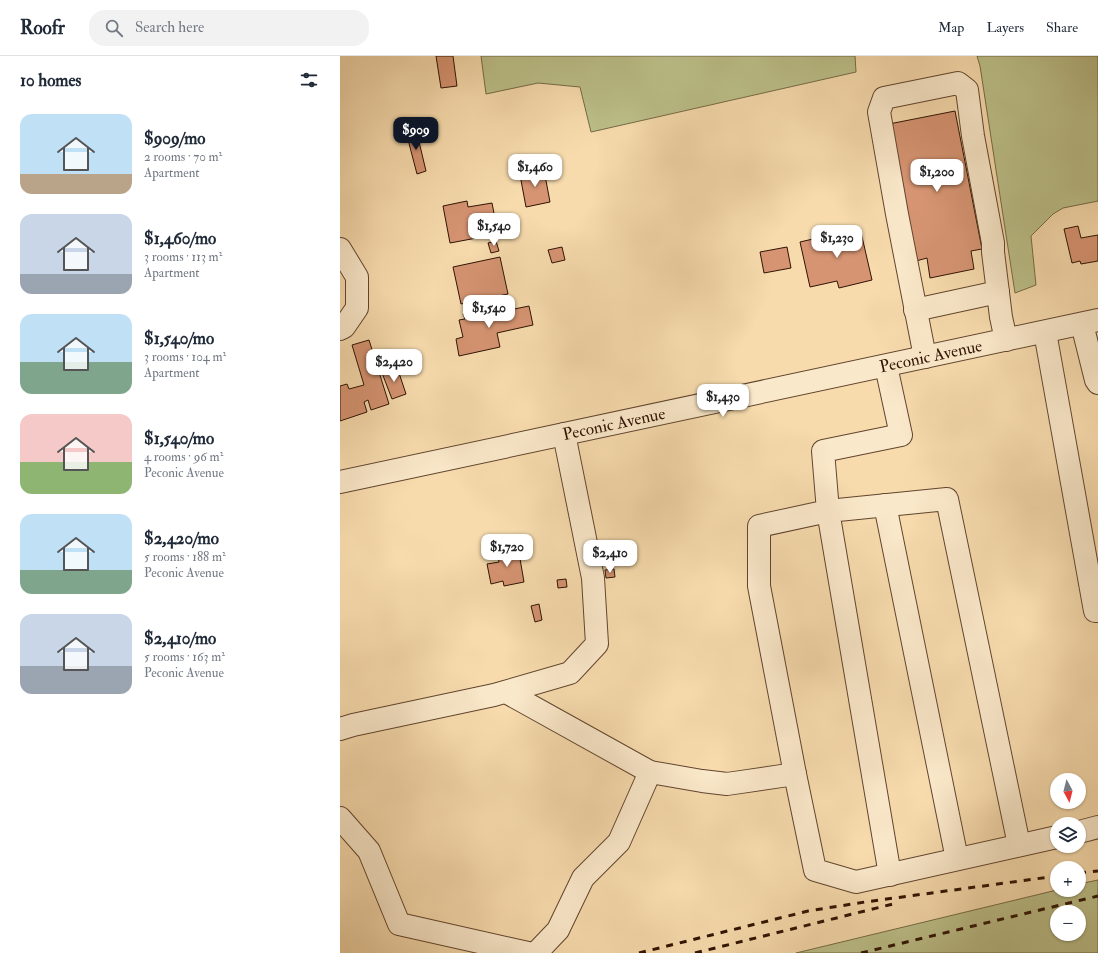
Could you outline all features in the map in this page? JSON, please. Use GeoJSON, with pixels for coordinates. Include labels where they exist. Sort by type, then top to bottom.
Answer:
{"type":"FeatureCollection","features":[{"type":"Feature","properties":{"kind":"street"},"geometry":{"type":"LineString","coordinates":[[925,357],[897,214],[880,112],[884,98],[958,83],[967,90],[973,136],[993,243],[998,292],[1006,340]]}},
{"type":"Feature","properties":{"kind":"street"},"geometry":{"type":"LineString","coordinates":[[340,250],[357,277],[357,308],[344,327],[340,328]]}},
{"type":"Feature","properties":{"kind":"street"},"geometry":{"type":"LineString","coordinates":[[915,310],[998,292]]}},
{"type":"Feature","properties":{"kind":"street"},"geometry":{"type":"LineString","coordinates":[[1090,322],[1096,380],[1098,383]]}},
{"type":"Feature","properties":{"kind":"street","name":"Peconic Avenue"},"geometry":{"type":"LineString","coordinates":[[340,482],[1090,322]]}},
{"type":"Feature","properties":{"kind":"street"},"geometry":{"type":"LineString","coordinates":[[1045,332],[1095,611],[1098,611]]}},
{"type":"Feature","properties":{"kind":"street"},"geometry":{"type":"LineString","coordinates":[[886,366],[901,436],[823,451],[828,511],[890,875]]}},
{"type":"Feature","properties":{"kind":"street"},"geometry":{"type":"LineString","coordinates":[[340,729],[352,725],[494,695],[570,673],[598,644],[593,578],[564,434]]}},
{"type":"Feature","properties":{"kind":"street"},"geometry":{"type":"LineString","coordinates":[[1019,845],[948,499],[828,511],[759,526],[759,586],[814,870],[856,882],[1050,838]]}},
{"type":"Feature","properties":{"kind":"street"},"geometry":{"type":"LineString","coordinates":[[885,506],[957,859]]}},
{"type":"Feature","properties":{"kind":"street"},"geometry":{"type":"LineString","coordinates":[[506,692],[650,772],[727,784],[795,774]]}},
{"type":"Feature","properties":{"kind":"street"},"geometry":{"type":"LineString","coordinates":[[536,953],[558,930],[583,878],[619,842],[650,772]]}},
{"type":"Feature","properties":{"kind":"street"},"geometry":{"type":"LineString","coordinates":[[340,818],[369,851],[399,924],[528,953]]}},
{"type":"Feature","properties":{"kind":"street"},"geometry":{"type":"LineString","coordinates":[[1086,831],[1098,828]]}},
{"type":"Feature","properties":{"kind":"green space"},"geometry":{"type":"Polygon","coordinates":[[[481,56],[855,56],[856,72],[591,132],[580,87],[538,83],[486,94],[481,56]]]}},
{"type":"Feature","properties":{"kind":"green space"},"geometry":{"type":"Polygon","coordinates":[[[977,56],[1098,56],[1098,201],[1063,208],[1053,214],[1031,236],[1036,285],[1015,293],[980,66],[977,56]]]}},
{"type":"Feature","properties":{"kind":"green space"},"geometry":{"type":"Polygon","coordinates":[[[1098,880],[1098,953],[796,953],[1050,892],[1050,897],[1086,897],[1086,883],[1098,880]]]}},
{"type":"Feature","properties":{"kind":"building"},"geometry":{"type":"Polygon","coordinates":[[[436,56],[453,56],[457,86],[441,88],[436,56]]]}},
{"type":"Feature","properties":{"kind":"building"},"geometry":{"type":"Polygon","coordinates":[[[955,111],[982,249],[971,251],[974,269],[930,278],[927,258],[916,261],[889,124],[955,111]]]}},
{"type":"Feature","properties":{"kind":"building"},"geometry":{"type":"Polygon","coordinates":[[[416,129],[426,171],[417,174],[406,132],[416,129]]]}},
{"type":"Feature","properties":{"kind":"building"},"geometry":{"type":"Polygon","coordinates":[[[544,170],[550,202],[526,207],[520,175],[544,170]]]}},
{"type":"Feature","properties":{"kind":"building"},"geometry":{"type":"Polygon","coordinates":[[[467,201],[468,207],[492,203],[498,234],[450,243],[443,206],[467,201]]]}},
{"type":"Feature","properties":{"kind":"building"},"geometry":{"type":"Polygon","coordinates":[[[1078,226],[1081,238],[1098,235],[1098,261],[1081,264],[1080,261],[1072,263],[1064,229],[1078,226]]]}},
{"type":"Feature","properties":{"kind":"building"},"geometry":{"type":"Polygon","coordinates":[[[860,228],[872,280],[839,288],[837,281],[810,287],[800,242],[860,228]]]}},
{"type":"Feature","properties":{"kind":"building"},"geometry":{"type":"Polygon","coordinates":[[[496,241],[499,251],[491,253],[488,243],[496,241]]]}},
{"type":"Feature","properties":{"kind":"building"},"geometry":{"type":"Polygon","coordinates":[[[562,247],[565,260],[552,263],[548,250],[562,247]]]}},
{"type":"Feature","properties":{"kind":"building"},"geometry":{"type":"Polygon","coordinates":[[[787,247],[791,268],[764,273],[760,252],[787,247]]]}},
{"type":"Feature","properties":{"kind":"building"},"geometry":{"type":"Polygon","coordinates":[[[500,257],[508,294],[461,304],[453,267],[500,257]]]}},
{"type":"Feature","properties":{"kind":"building"},"geometry":{"type":"Polygon","coordinates":[[[529,306],[533,325],[497,333],[500,347],[459,356],[456,339],[463,337],[459,320],[465,319],[463,314],[479,310],[480,316],[529,306]]]}},
{"type":"Feature","properties":{"kind":"building"},"geometry":{"type":"Polygon","coordinates":[[[369,340],[389,404],[371,410],[368,400],[364,402],[367,412],[340,421],[340,386],[347,384],[349,389],[364,385],[352,345],[369,340]]]}},
{"type":"Feature","properties":{"kind":"building"},"geometry":{"type":"Polygon","coordinates":[[[397,367],[406,394],[392,399],[382,373],[397,367]]]}},
{"type":"Feature","properties":{"kind":"building"},"geometry":{"type":"Polygon","coordinates":[[[518,547],[524,582],[504,586],[503,581],[491,584],[487,564],[499,562],[497,551],[518,547]]]}},
{"type":"Feature","properties":{"kind":"building"},"geometry":{"type":"Polygon","coordinates":[[[614,569],[615,577],[606,578],[605,570],[614,569]]]}},
{"type":"Feature","properties":{"kind":"building"},"geometry":{"type":"Polygon","coordinates":[[[566,579],[567,587],[558,588],[557,580],[566,579]]]}},
{"type":"Feature","properties":{"kind":"building"},"geometry":{"type":"Polygon","coordinates":[[[539,604],[542,620],[535,622],[531,606],[539,604]]]}},
{"type":"Feature","properties":{"kind":"railway"},"geometry":{"type":"LineString","coordinates":[[1086,872],[1098,871]]}},
{"type":"Feature","properties":{"kind":"railway"},"geometry":{"type":"LineString","coordinates":[[639,953],[808,911],[1050,877]]}},
{"type":"Feature","properties":{"kind":"railway"},"geometry":{"type":"LineString","coordinates":[[861,953],[1098,896]]}},
{"type":"Feature","properties":{"kind":"railway"},"geometry":{"type":"LineString","coordinates":[[695,953],[897,903]]}}]}
